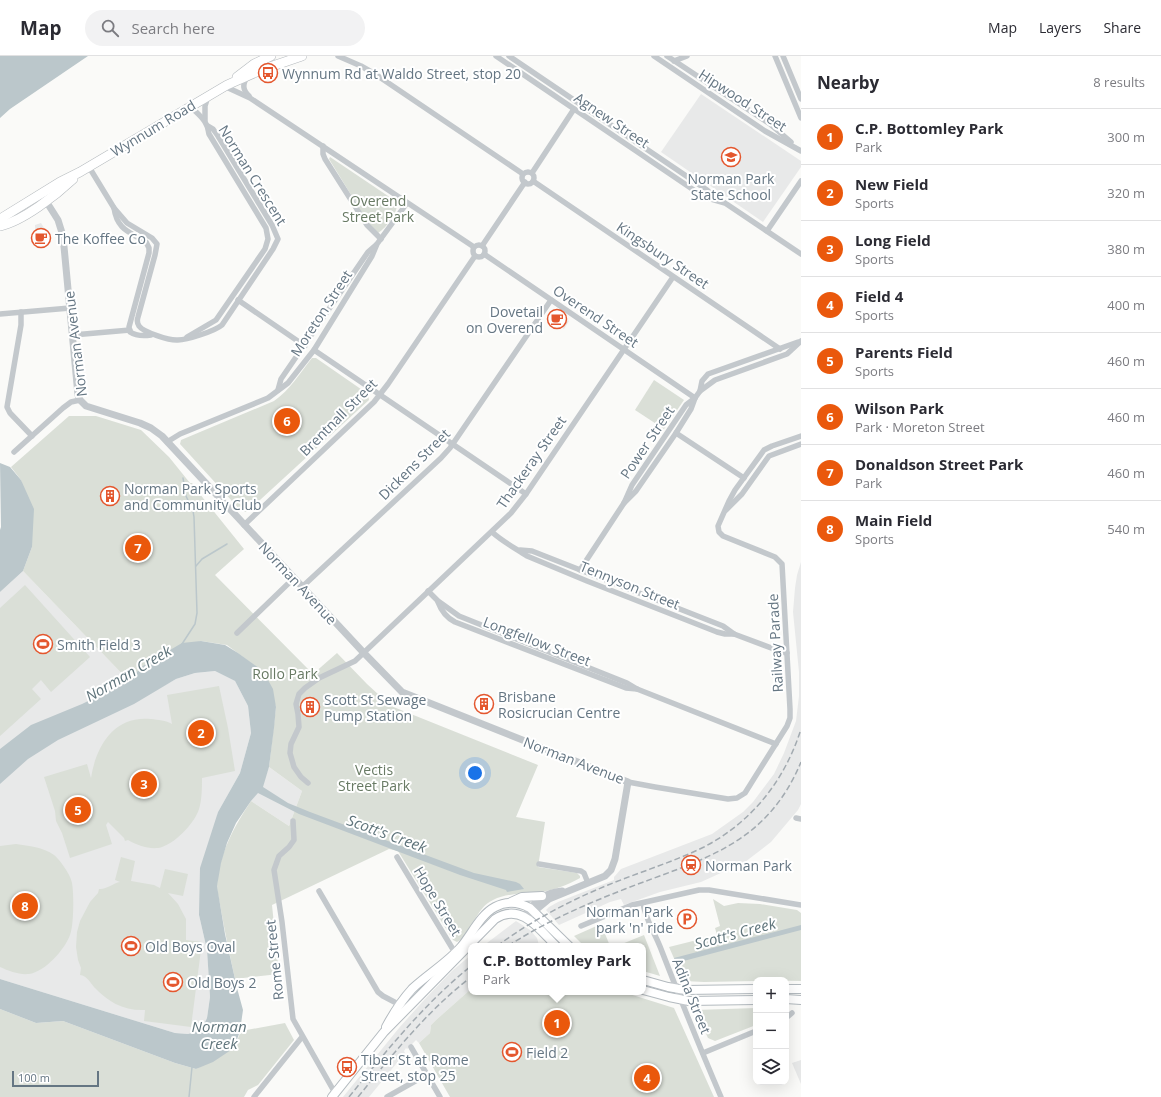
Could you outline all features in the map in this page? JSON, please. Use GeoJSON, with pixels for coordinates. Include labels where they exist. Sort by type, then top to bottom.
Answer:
{"type":"FeatureCollection","features":[{"type":"Feature","properties":{"kind":"main road","name":"Wynnum Road"},"geometry":{"type":"LineString","coordinates":[[225,86],[259,58],[271,56]]}},
{"type":"Feature","properties":{"kind":"main road","name":"Wynnum Road"},"geometry":{"type":"LineString","coordinates":[[0,226],[13,222],[44,197],[80,172],[225,86],[278,64],[302,56]]}},
{"type":"Feature","properties":{"kind":"main road"},"geometry":{"type":"LineString","coordinates":[[259,58],[268,64],[278,64]]}},
{"type":"Feature","properties":{"kind":"main road","name":"Wynnum Road"},"geometry":{"type":"LineString","coordinates":[[0,219],[44,197]]}},
{"type":"Feature","properties":{"kind":"main road"},"geometry":{"type":"LineString","coordinates":[[511,903],[522,897],[542,896]]}},
{"type":"Feature","properties":{"kind":"main road"},"geometry":{"type":"LineString","coordinates":[[457,955],[488,912],[499,905],[511,903],[522,904],[532,909],[566,943]]}},
{"type":"Feature","properties":{"kind":"main road"},"geometry":{"type":"LineString","coordinates":[[470,943],[499,916],[510,913],[525,917],[553,943]]}},
{"type":"Feature","properties":{"kind":"main road"},"geometry":{"type":"LineString","coordinates":[[334,1095],[384,1032],[391,1018],[468,945]]}},
{"type":"Feature","properties":{"kind":"main road"},"geometry":{"type":"LineString","coordinates":[[646,981],[676,989],[694,991],[753,990]]}},
{"type":"Feature","properties":{"kind":"main road"},"geometry":{"type":"LineString","coordinates":[[789,989],[801,989]]}},
{"type":"Feature","properties":{"kind":"main road"},"geometry":{"type":"LineString","coordinates":[[646,991],[682,1000],[753,1000]]}},
{"type":"Feature","properties":{"kind":"main road"},"geometry":{"type":"LineString","coordinates":[[789,999],[801,1000]]}},
{"type":"Feature","properties":{"kind":"street"},"geometry":{"type":"LineString","coordinates":[[338,56],[375,74],[523,174]]}},
{"type":"Feature","properties":{"kind":"street","name":"Agnew Street"},"geometry":{"type":"LineString","coordinates":[[496,56],[706,198],[729,205],[801,254]]}},
{"type":"Feature","properties":{"kind":"street","name":"Agnew Street"},"geometry":{"type":"LineString","coordinates":[[509,56],[707,190],[716,200]]}},
{"type":"Feature","properties":{"kind":"street","name":"Hipwood Street"},"geometry":{"type":"LineString","coordinates":[[654,56],[765,131],[801,150]]}},
{"type":"Feature","properties":{"kind":"street","name":"Hipwood Street"},"geometry":{"type":"LineString","coordinates":[[667,56],[770,124],[801,150]]}},
{"type":"Feature","properties":{"kind":"street"},"geometry":{"type":"LineString","coordinates":[[669,66],[675,60],[687,56]]}},
{"type":"Feature","properties":{"kind":"street"},"geometry":{"type":"LineString","coordinates":[[775,56],[801,118]]}},
{"type":"Feature","properties":{"kind":"street"},"geometry":{"type":"LineString","coordinates":[[783,56],[801,99]]}},
{"type":"Feature","properties":{"kind":"street"},"geometry":{"type":"LineString","coordinates":[[248,76],[244,81],[244,88],[250,98]]}},
{"type":"Feature","properties":{"kind":"street"},"geometry":{"type":"LineString","coordinates":[[225,86],[250,98],[474,247],[477,245],[482,246]]}},
{"type":"Feature","properties":{"kind":"street","name":"Norman Crescent"},"geometry":{"type":"LineString","coordinates":[[185,338],[216,320],[265,249],[268,239],[266,228],[209,134],[206,123],[205,106],[208,96]]}},
{"type":"Feature","properties":{"kind":"street","name":"Norman Crescent"},"geometry":{"type":"LineString","coordinates":[[73,335],[130,330],[131,333],[141,335],[151,334],[177,340],[201,334],[220,326],[273,249],[278,238],[272,225],[218,136],[193,108],[189,107]]}},
{"type":"Feature","properties":{"kind":"street"},"geometry":{"type":"LineString","coordinates":[[532,173],[574,110]]}},
{"type":"Feature","properties":{"kind":"street"},"geometry":{"type":"LineString","coordinates":[[324,146],[323,154],[367,225],[379,241]]}},
{"type":"Feature","properties":{"kind":"street"},"geometry":{"type":"LineString","coordinates":[[89,167],[114,208],[127,223],[152,238],[157,244],[137,319],[140,327],[151,334]]}},
{"type":"Feature","properties":{"kind":"street"},"geometry":{"type":"LineString","coordinates":[[523,174],[527,172],[532,173]]}},
{"type":"Feature","properties":{"kind":"street"},"geometry":{"type":"LineString","coordinates":[[525,182],[529,183],[533,181],[534,177],[532,173]]}},
{"type":"Feature","properties":{"kind":"street"},"geometry":{"type":"LineString","coordinates":[[523,174],[522,179],[525,182]]}},
{"type":"Feature","properties":{"kind":"street","name":"Kingsbury Street"},"geometry":{"type":"LineString","coordinates":[[533,181],[780,349]]}},
{"type":"Feature","properties":{"kind":"street"},"geometry":{"type":"LineString","coordinates":[[767,231],[801,181]]}},
{"type":"Feature","properties":{"kind":"street"},"geometry":{"type":"LineString","coordinates":[[482,246],[525,182]]}},
{"type":"Feature","properties":{"kind":"street","name":"Norman Avenue"},"geometry":{"type":"LineString","coordinates":[[44,197],[56,215],[62,230],[80,400],[88,407],[146,426],[168,442],[302,588],[398,689],[408,695],[628,782],[663,789],[737,798]]}},
{"type":"Feature","properties":{"kind":"street","name":"Moreton Street"},"geometry":{"type":"LineString","coordinates":[[278,391],[281,379],[368,252],[379,241],[407,203]]}},
{"type":"Feature","properties":{"kind":"street"},"geometry":{"type":"LineString","coordinates":[[114,208],[115,216],[122,228],[146,242],[149,250],[130,321],[130,330]]}},
{"type":"Feature","properties":{"kind":"street","name":"Moreton Street"},"geometry":{"type":"LineString","coordinates":[[168,442],[180,434],[268,398],[288,383],[314,350],[372,256],[379,241]]}},
{"type":"Feature","properties":{"kind":"street"},"geometry":{"type":"LineString","coordinates":[[474,247],[473,252],[475,256],[480,256],[484,254],[484,249],[482,246]]}},
{"type":"Feature","properties":{"kind":"street","name":"Overend Street"},"geometry":{"type":"LineString","coordinates":[[484,254],[695,398]]}},
{"type":"Feature","properties":{"kind":"street","name":"Brentnall Street"},"geometry":{"type":"LineString","coordinates":[[244,525],[380,395],[475,256]]}},
{"type":"Feature","properties":{"kind":"street","name":"Thackeray Street"},"geometry":{"type":"LineString","coordinates":[[308,783],[300,777],[294,766],[290,753],[290,744],[299,727],[296,704],[298,696],[312,683],[326,674],[352,663],[511,514],[673,277]]}},
{"type":"Feature","properties":{"kind":"street"},"geometry":{"type":"LineString","coordinates":[[238,300],[305,346]]}},
{"type":"Feature","properties":{"kind":"street","name":"Dickens Street"},"geometry":{"type":"LineString","coordinates":[[302,588],[441,458],[453,444],[551,300]]}},
{"type":"Feature","properties":{"kind":"street"},"geometry":{"type":"LineString","coordinates":[[0,314],[70,308]]}},
{"type":"Feature","properties":{"kind":"street"},"geometry":{"type":"LineString","coordinates":[[21,312],[21,325],[7,408],[32,436]]}},
{"type":"Feature","properties":{"kind":"street","name":"Power Street"},"geometry":{"type":"LineString","coordinates":[[700,391],[702,381],[708,374],[801,341]]}},
{"type":"Feature","properties":{"kind":"street","name":"Power Street"},"geometry":{"type":"LineString","coordinates":[[624,503],[636,491],[676,433],[700,391],[716,379],[787,354],[801,341]]}},
{"type":"Feature","properties":{"kind":"street"},"geometry":{"type":"LineString","coordinates":[[314,350],[526,494]]}},
{"type":"Feature","properties":{"kind":"street","name":"Power Street"},"geometry":{"type":"LineString","coordinates":[[580,570],[624,503],[632,485],[686,405],[695,398]]}},
{"type":"Feature","properties":{"kind":"street"},"geometry":{"type":"LineString","coordinates":[[14,452],[67,405],[80,400]]}},
{"type":"Feature","properties":{"kind":"street"},"geometry":{"type":"LineString","coordinates":[[676,433],[744,478]]}},
{"type":"Feature","properties":{"kind":"street","name":"Railway Parade"},"geometry":{"type":"LineString","coordinates":[[737,798],[745,793],[787,726],[790,718],[782,564],[775,557],[730,539],[720,533],[718,526],[733,494],[764,450],[801,436]]}},
{"type":"Feature","properties":{"kind":"street","name":"Railway Parade"},"geometry":{"type":"LineString","coordinates":[[725,512],[742,494],[770,455],[801,444]]}},
{"type":"Feature","properties":{"kind":"street","name":"Tennyson Street"},"geometry":{"type":"LineString","coordinates":[[492,532],[504,543],[520,550],[527,556],[581,579],[704,627],[721,633],[734,634]]}},
{"type":"Feature","properties":{"kind":"street","name":"Tennyson Street"},"geometry":{"type":"LineString","coordinates":[[520,550],[532,551],[723,626],[734,634],[787,653]]}},
{"type":"Feature","properties":{"kind":"street"},"geometry":{"type":"LineString","coordinates":[[237,633],[294,578]]}},
{"type":"Feature","properties":{"kind":"street","name":"Longfellow Street"},"geometry":{"type":"LineString","coordinates":[[428,591],[438,602],[441,609],[455,622],[626,688],[637,689],[776,744]]}},
{"type":"Feature","properties":{"kind":"street"},"geometry":{"type":"LineString","coordinates":[[532,909],[568,890],[605,876],[611,870],[615,859],[628,782]]}},
{"type":"Feature","properties":{"kind":"street","name":"Rome Street"},"geometry":{"type":"LineString","coordinates":[[293,821],[294,840],[279,856],[274,870],[282,922],[293,1019],[334,1095]]}},
{"type":"Feature","properties":{"kind":"street","name":"Hope Street"},"geometry":{"type":"LineString","coordinates":[[397,857],[457,955]]}},
{"type":"Feature","properties":{"kind":"street"},"geometry":{"type":"LineString","coordinates":[[540,864],[581,871],[588,883]]}},
{"type":"Feature","properties":{"kind":"street"},"geometry":{"type":"LineString","coordinates":[[525,917],[532,909],[536,901],[542,896],[552,892],[568,890]]}},
{"type":"Feature","properties":{"kind":"street"},"geometry":{"type":"LineString","coordinates":[[581,926],[628,907],[699,890],[727,896],[801,905]]}},
{"type":"Feature","properties":{"kind":"street"},"geometry":{"type":"LineString","coordinates":[[319,891],[378,992],[404,1007]]}},
{"type":"Feature","properties":{"kind":"street","name":"Adina Street"},"geometry":{"type":"LineString","coordinates":[[643,903],[645,913],[721,1097]]}},
{"type":"Feature","properties":{"kind":"street"},"geometry":{"type":"LineString","coordinates":[[703,1053],[753,1032]]}},
{"type":"Feature","properties":{"kind":"street"},"geometry":{"type":"LineString","coordinates":[[254,1097],[302,1037]]}},
{"type":"Feature","properties":{"kind":"street"},"geometry":{"type":"LineString","coordinates":[[411,1047],[440,1097]]}},
{"type":"Feature","properties":{"kind":"street"},"geometry":{"type":"LineString","coordinates":[[387,1097],[426,1074]]}},
{"type":"Feature","properties":{"kind":"shaded area","name":"Norman Park State School"},"geometry":{"type":"Polygon","coordinates":[[[701,94],[801,161],[801,167],[763,222],[661,152],[701,94]]]}},
{"type":"Feature","properties":{"kind":"shaded area","name":"The Koffee Co"},"geometry":{"type":"Polygon","coordinates":[[[41,223],[46,231],[47,247],[36,248],[35,225],[41,223]]]}},
{"type":"Feature","properties":{"kind":"shaded area"},"geometry":{"type":"Polygon","coordinates":[[[552,310],[569,321],[564,329],[547,318],[552,310]]]}},
{"type":"Feature","properties":{"kind":"shaded area"},"geometry":{"type":"Polygon","coordinates":[[[801,562],[801,804],[798,810],[771,842],[745,862],[701,882],[660,892],[624,905],[621,899],[610,902],[559,925],[546,910],[549,907],[614,880],[614,877],[621,869],[712,834],[743,812],[753,802],[774,774],[796,721],[799,696],[799,672],[793,612],[797,575],[801,562]]]}},
{"type":"Feature","properties":{"kind":"shaded area"},"geometry":{"type":"Polygon","coordinates":[[[23,571],[129,681],[140,696],[160,688],[176,679],[195,673],[215,671],[235,681],[248,706],[251,733],[240,773],[218,812],[199,915],[207,950],[210,997],[207,1018],[201,1030],[188,1034],[175,1033],[0,979],[0,592],[23,571]]]}},
{"type":"Feature","properties":{"kind":"shaded area"},"geometry":{"type":"Polygon","coordinates":[[[269,767],[302,791],[289,826],[251,801],[262,787],[269,767]]]}},
{"type":"Feature","properties":{"kind":"shaded area"},"geometry":{"type":"Polygon","coordinates":[[[516,921],[530,930],[537,938],[538,943],[487,943],[516,921]]]}},
{"type":"Feature","properties":{"kind":"shaded area"},"geometry":{"type":"Polygon","coordinates":[[[468,958],[468,992],[431,1025],[430,1033],[419,1043],[416,1040],[407,1049],[406,1048],[404,1051],[405,1053],[369,1097],[343,1097],[399,1028],[452,971],[468,958]]]}},
{"type":"Feature","properties":{"kind":"shaded area"},"geometry":{"type":"Polygon","coordinates":[[[801,1060],[801,1084],[792,1063],[801,1060]]]}},
{"type":"Feature","properties":{"kind":"green space","name":"Overend Street Park"},"geometry":{"type":"Polygon","coordinates":[[[330,157],[397,202],[394,215],[385,227],[378,233],[369,224],[329,159],[330,157]]]}},
{"type":"Feature","properties":{"kind":"green space"},"geometry":{"type":"Polygon","coordinates":[[[312,358],[316,358],[368,394],[369,400],[247,512],[242,512],[180,444],[181,440],[274,401],[290,387],[312,358]]]}},
{"type":"Feature","properties":{"kind":"green space"},"geometry":{"type":"Polygon","coordinates":[[[654,380],[684,400],[664,429],[635,410],[654,380]]]}},
{"type":"Feature","properties":{"kind":"green space"},"geometry":{"type":"Polygon","coordinates":[[[69,416],[96,416],[141,430],[169,457],[190,483],[192,483],[244,549],[215,575],[313,674],[337,653],[391,706],[538,765],[516,817],[545,822],[538,867],[577,873],[580,878],[554,889],[509,895],[493,900],[482,909],[467,933],[457,942],[453,940],[398,851],[389,849],[272,905],[279,974],[235,979],[217,888],[218,874],[224,852],[233,831],[251,801],[289,826],[302,791],[269,767],[276,707],[263,672],[227,645],[201,641],[141,667],[129,681],[23,571],[32,547],[21,480],[11,467],[69,416]]]}},
{"type":"Feature","properties":{"kind":"green space","name":"Smith Field 3"},"geometry":{"type":"Polygon","coordinates":[[[25,585],[90,657],[51,692],[41,680],[32,689],[41,699],[0,736],[0,608],[25,585]]]}},
{"type":"Feature","properties":{"kind":"green space"},"geometry":{"type":"Polygon","coordinates":[[[219,686],[235,771],[202,778],[201,798],[197,815],[183,833],[164,846],[150,848],[135,844],[128,840],[125,841],[124,838],[108,822],[106,825],[112,844],[70,858],[62,833],[56,821],[55,811],[44,777],[87,764],[91,778],[97,754],[109,735],[118,727],[127,722],[138,719],[159,720],[172,724],[167,695],[219,686]]]}},
{"type":"Feature","properties":{"kind":"green space"},"geometry":{"type":"Polygon","coordinates":[[[16,844],[31,846],[50,852],[54,855],[67,872],[73,888],[72,924],[70,935],[64,947],[48,964],[29,974],[18,973],[0,967],[0,846],[16,844]]]}},
{"type":"Feature","properties":{"kind":"green space","name":"Old Boys Oval"},"geometry":{"type":"Polygon","coordinates":[[[121,857],[135,861],[131,881],[154,885],[160,888],[165,869],[188,874],[183,896],[168,893],[178,904],[186,919],[186,940],[202,942],[191,1027],[144,1021],[145,1010],[130,1009],[111,1001],[99,992],[86,978],[80,975],[81,968],[76,947],[77,932],[80,921],[99,889],[120,882],[115,880],[121,857]]]}},
{"type":"Feature","properties":{"kind":"green space"},"geometry":{"type":"Polygon","coordinates":[[[713,899],[724,906],[738,903],[760,904],[797,910],[801,913],[801,981],[789,981],[789,977],[753,977],[753,981],[684,981],[669,947],[717,935],[715,928],[720,926],[713,899]]]}},
{"type":"Feature","properties":{"kind":"green space"},"geometry":{"type":"Polygon","coordinates":[[[601,924],[609,943],[581,943],[574,936],[601,924]]]}},
{"type":"Feature","properties":{"kind":"green space"},"geometry":{"type":"Polygon","coordinates":[[[644,935],[660,976],[646,972],[646,943],[624,943],[644,935]]]}},
{"type":"Feature","properties":{"kind":"green space"},"geometry":{"type":"Polygon","coordinates":[[[468,992],[468,995],[633,995],[674,1008],[714,1097],[450,1097],[419,1043],[430,1033],[431,1025],[468,992]]]}},
{"type":"Feature","properties":{"kind":"green space"},"geometry":{"type":"Polygon","coordinates":[[[753,1008],[753,1026],[715,1041],[708,1038],[695,1010],[753,1008]]]}},
{"type":"Feature","properties":{"kind":"green space"},"geometry":{"type":"Polygon","coordinates":[[[0,1009],[36,1023],[63,1021],[175,1063],[196,1069],[234,1048],[241,1031],[285,1023],[294,1040],[258,1085],[248,1090],[244,1097],[0,1097],[0,1009]]]}},
{"type":"Feature","properties":{"kind":"water"},"geometry":{"type":"Polygon","coordinates":[[[0,56],[88,56],[10,109],[0,118],[0,56]]]}},
{"type":"Feature","properties":{"kind":"water"},"geometry":{"type":"Polygon","coordinates":[[[0,463],[10,467],[21,480],[34,509],[32,547],[23,571],[0,592],[1,527],[0,463]]]}},
{"type":"Feature","properties":{"kind":"water","name":"Norman Creek"},"geometry":{"type":"Polygon","coordinates":[[[201,641],[225,645],[238,653],[263,671],[273,689],[276,707],[274,728],[269,767],[263,787],[288,803],[310,812],[474,873],[516,882],[524,889],[507,892],[506,890],[460,875],[299,814],[258,793],[236,823],[227,843],[221,863],[217,886],[225,934],[243,1010],[240,1031],[234,1048],[213,1062],[196,1069],[175,1063],[63,1021],[36,1023],[0,1009],[0,979],[175,1033],[188,1034],[201,1030],[207,1018],[210,997],[207,950],[199,915],[200,868],[218,812],[240,773],[251,733],[248,706],[235,681],[215,671],[195,673],[176,679],[134,704],[58,740],[28,759],[0,784],[0,749],[31,725],[82,704],[129,681],[141,667],[182,643],[201,641]]]}},
{"type":"Feature","properties":{"kind":"water"},"geometry":{"type":"Polygon","coordinates":[[[801,925],[801,930],[676,963],[674,958],[801,925]]]}},
{"type":"Feature","properties":{"kind":"waterway"},"geometry":{"type":"LineString","coordinates":[[182,644],[195,624],[197,613],[194,517],[193,511],[186,496],[183,478]]}},
{"type":"Feature","properties":{"kind":"waterway"},"geometry":{"type":"LineString","coordinates":[[196,566],[202,559],[227,544]]}},
{"type":"Feature","properties":{"kind":"waterway"},"geometry":{"type":"LineString","coordinates":[[189,1097],[192,1067]]}},
{"type":"Feature","properties":{"kind":"railway"},"geometry":{"type":"LineString","coordinates":[[501,943],[537,920],[579,898],[704,847],[721,837],[752,812],[776,782],[786,765],[801,729]]}},
{"type":"Feature","properties":{"kind":"railway"},"geometry":{"type":"LineString","coordinates":[[513,943],[536,929],[580,908],[705,858],[729,846],[750,831],[770,813],[787,790],[801,762]]}},
{"type":"Feature","properties":{"kind":"railway"},"geometry":{"type":"LineString","coordinates":[[349,1097],[392,1045],[422,1012],[437,996],[468,969]]}},
{"type":"Feature","properties":{"kind":"railway"},"geometry":{"type":"LineString","coordinates":[[358,1097],[425,1019],[468,979]]}},
{"type":"Feature","properties":{"kind":"place","name":"Wynnum Rd at Waldo Street, stop 20"},"geometry":{"type":"Point","coordinates":[268,73]}},
{"type":"Feature","properties":{"kind":"place","name":"Norman Park State School"},"geometry":{"type":"Point","coordinates":[731,157]}},
{"type":"Feature","properties":{"kind":"place","name":"The Koffee Co"},"geometry":{"type":"Point","coordinates":[41,238]}},
{"type":"Feature","properties":{"kind":"place","name":"Dovetail on Overend"},"geometry":{"type":"Point","coordinates":[557,319]}},
{"type":"Feature","properties":{"kind":"place","name":"Wilson Park"},"geometry":{"type":"Point","coordinates":[287,421]}},
{"type":"Feature","properties":{"kind":"place","name":"Norman Park Sports and Community Club"},"geometry":{"type":"Point","coordinates":[110,496]}},
{"type":"Feature","properties":{"kind":"place","name":"Donaldson Street Park"},"geometry":{"type":"Point","coordinates":[138,548]}},
{"type":"Feature","properties":{"kind":"place","name":"Smith Field 3"},"geometry":{"type":"Point","coordinates":[43,644]}},
{"type":"Feature","properties":{"kind":"place","name":"Brisbane Rosicrucian Centre"},"geometry":{"type":"Point","coordinates":[484,704]}},
{"type":"Feature","properties":{"kind":"place","name":"Scott St Sewage Pump Station"},"geometry":{"type":"Point","coordinates":[310,707]}},
{"type":"Feature","properties":{"kind":"place","name":"New Field"},"geometry":{"type":"Point","coordinates":[201,733]}},
{"type":"Feature","properties":{"kind":"place","name":"Long Field"},"geometry":{"type":"Point","coordinates":[144,784]}},
{"type":"Feature","properties":{"kind":"place","name":"Parents Field"},"geometry":{"type":"Point","coordinates":[78,810]}},
{"type":"Feature","properties":{"kind":"place","name":"Norman Park"},"geometry":{"type":"Point","coordinates":[691,865]}},
{"type":"Feature","properties":{"kind":"place","name":"Main Field"},"geometry":{"type":"Point","coordinates":[25,906]}},
{"type":"Feature","properties":{"kind":"place","name":"Norman Park park 'n' ride"},"geometry":{"type":"Point","coordinates":[687,919]}},
{"type":"Feature","properties":{"kind":"place","name":"Old Boys Oval"},"geometry":{"type":"Point","coordinates":[131,946]}},
{"type":"Feature","properties":{"kind":"place","name":"Old Boys 2"},"geometry":{"type":"Point","coordinates":[173,982]}},
{"type":"Feature","properties":{"kind":"place","name":"C.P. Bottomley Park"},"geometry":{"type":"Point","coordinates":[557,1023]}},
{"type":"Feature","properties":{"kind":"place","name":"Field 2"},"geometry":{"type":"Point","coordinates":[512,1052]}},
{"type":"Feature","properties":{"kind":"place","name":"Tiber St at Rome Street, stop 25"},"geometry":{"type":"Point","coordinates":[347,1067]}},
{"type":"Feature","properties":{"kind":"place","name":"Field 4"},"geometry":{"type":"Point","coordinates":[647,1078]}},
{"type":"Feature","properties":{"kind":"park label","name":"Rollo Park"},"geometry":{"type":"Point","coordinates":[285,673]}},
{"type":"Feature","properties":{"kind":"park label","name":"Vectis Street Park"},"geometry":{"type":"Point","coordinates":[374,778]}},
{"type":"Feature","properties":{"kind":"water label","name":"Scott's Creek"},"geometry":{"type":"Point","coordinates":[387,833]}},
{"type":"Feature","properties":{"kind":"water label","name":"Scott's Creek"},"geometry":{"type":"Point","coordinates":[735,933]}}]}
